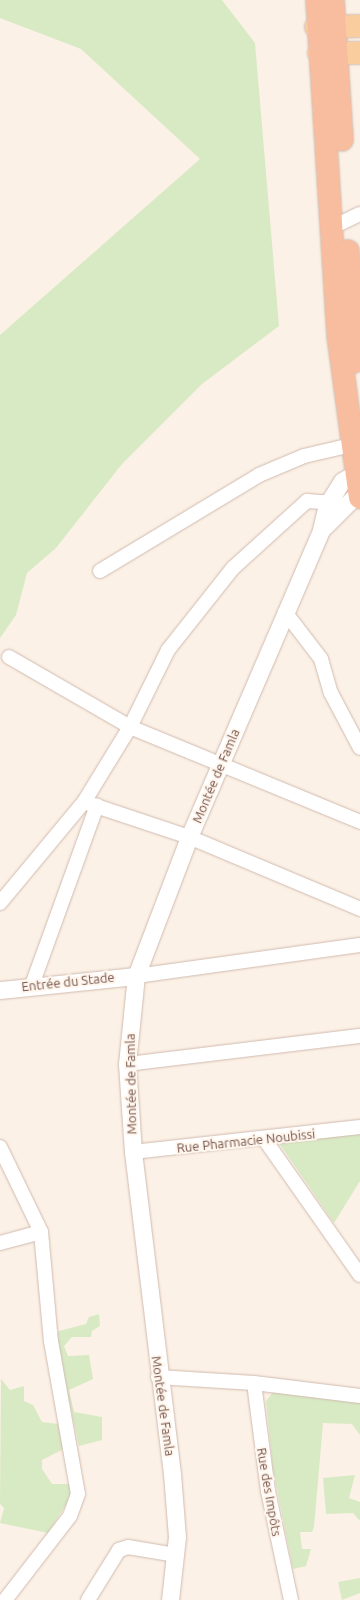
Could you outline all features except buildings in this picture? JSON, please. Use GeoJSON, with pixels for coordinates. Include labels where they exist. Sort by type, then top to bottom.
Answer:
{"type":"FeatureCollection","features":[{"type":"Feature","properties":{"kind":"highway"},"geometry":{"type":"LineString","coordinates":[[316,0],[324,27],[326,54],[326,118],[346,221],[358,484]]}},
{"type":"Feature","properties":{"kind":"highway"},"geometry":{"type":"LineString","coordinates":[[324,27],[333,0]]}},
{"type":"Feature","properties":{"kind":"main road"},"geometry":{"type":"LineString","coordinates":[[324,27],[360,26]]}},
{"type":"Feature","properties":{"kind":"main road"},"geometry":{"type":"LineString","coordinates":[[326,54],[360,53]]}},
{"type":"Feature","properties":{"kind":"street"},"geometry":{"type":"LineString","coordinates":[[100,571],[252,478],[304,456],[357,438]]}},
{"type":"Feature","properties":{"kind":"street","name":"Montée de Famla"},"geometry":{"type":"LineString","coordinates":[[170,1600],[176,1555],[170,1454],[158,1377],[133,1152],[127,1064],[136,976],[189,837],[285,612],[331,509],[338,486],[358,484]]}},
{"type":"Feature","properties":{"kind":"street"},"geometry":{"type":"LineString","coordinates":[[32,985],[90,803],[172,645],[234,568],[307,501],[331,509]]}},
{"type":"Feature","properties":{"kind":"street"},"geometry":{"type":"LineString","coordinates":[[285,612],[320,659],[331,693],[360,748]]}},
{"type":"Feature","properties":{"kind":"street"},"geometry":{"type":"LineString","coordinates":[[9,657],[130,727],[360,822]]}},
{"type":"Feature","properties":{"kind":"street"},"geometry":{"type":"LineString","coordinates":[[90,803],[189,837],[360,908]]}},
{"type":"Feature","properties":{"kind":"street"},"geometry":{"type":"LineString","coordinates":[[0,903],[90,803]]}},
{"type":"Feature","properties":{"kind":"street"},"geometry":{"type":"LineString","coordinates":[[136,976],[360,945]]}},
{"type":"Feature","properties":{"kind":"street","name":"Entrée du Stade"},"geometry":{"type":"LineString","coordinates":[[0,990],[32,985],[136,976]]}},
{"type":"Feature","properties":{"kind":"street"},"geometry":{"type":"LineString","coordinates":[[127,1064],[360,1036]]}},
{"type":"Feature","properties":{"kind":"street","name":"Rue Pharmacie Noubissi"},"geometry":{"type":"LineString","coordinates":[[133,1152],[265,1140],[360,1127]]}},
{"type":"Feature","properties":{"kind":"street"},"geometry":{"type":"LineString","coordinates":[[265,1140],[360,1275]]}},
{"type":"Feature","properties":{"kind":"street"},"geometry":{"type":"LineString","coordinates":[[0,1147],[41,1232],[51,1340],[78,1494],[70,1516],[5,1600]]}},
{"type":"Feature","properties":{"kind":"street"},"geometry":{"type":"LineString","coordinates":[[0,1244],[41,1232]]}},
{"type":"Feature","properties":{"kind":"street"},"geometry":{"type":"LineString","coordinates":[[158,1377],[254,1383],[360,1396]]}},
{"type":"Feature","properties":{"kind":"street","name":"Rue des Impôts"},"geometry":{"type":"LineString","coordinates":[[254,1383],[268,1491],[291,1600]]}},
{"type":"Feature","properties":{"kind":"street"},"geometry":{"type":"LineString","coordinates":[[88,1600],[119,1550],[128,1547],[176,1555]]}},
{"type":"Feature","properties":{"kind":"green space"},"geometry":{"type":"Polygon","coordinates":[[[0,0],[222,0],[255,43],[279,326],[202,384],[122,464],[56,548],[27,573],[16,615],[0,638],[0,335],[200,159],[81,49],[0,18],[0,0]]]}},
{"type":"Feature","properties":{"kind":"green space"},"geometry":{"type":"Polygon","coordinates":[[[360,1133],[360,1181],[334,1223],[279,1143],[360,1133]]]}},
{"type":"Feature","properties":{"kind":"green space"},"geometry":{"type":"Polygon","coordinates":[[[99,1314],[100,1326],[92,1331],[91,1337],[72,1337],[64,1346],[68,1356],[89,1355],[93,1379],[69,1390],[74,1412],[102,1417],[102,1440],[79,1446],[55,1337],[59,1331],[86,1324],[89,1317],[99,1314]]]}},
{"type":"Feature","properties":{"kind":"green space"},"geometry":{"type":"Polygon","coordinates":[[[1,1379],[10,1390],[24,1386],[24,1401],[33,1405],[42,1422],[58,1424],[68,1447],[42,1460],[42,1469],[52,1484],[75,1484],[74,1492],[48,1533],[0,1523],[4,1508],[0,1504],[1,1379]]]}},
{"type":"Feature","properties":{"kind":"green space"},"geometry":{"type":"Polygon","coordinates":[[[273,1392],[360,1400],[360,1435],[352,1424],[323,1423],[314,1527],[312,1532],[300,1532],[302,1549],[311,1549],[306,1566],[293,1569],[273,1470],[266,1401],[273,1392]]]}},
{"type":"Feature","properties":{"kind":"green space"},"geometry":{"type":"Polygon","coordinates":[[[355,1475],[349,1498],[360,1502],[360,1521],[353,1513],[326,1514],[323,1478],[355,1475]]]}},
{"type":"Feature","properties":{"kind":"green space"},"geometry":{"type":"Polygon","coordinates":[[[360,1578],[360,1593],[342,1600],[338,1582],[360,1578]]]}}]}
